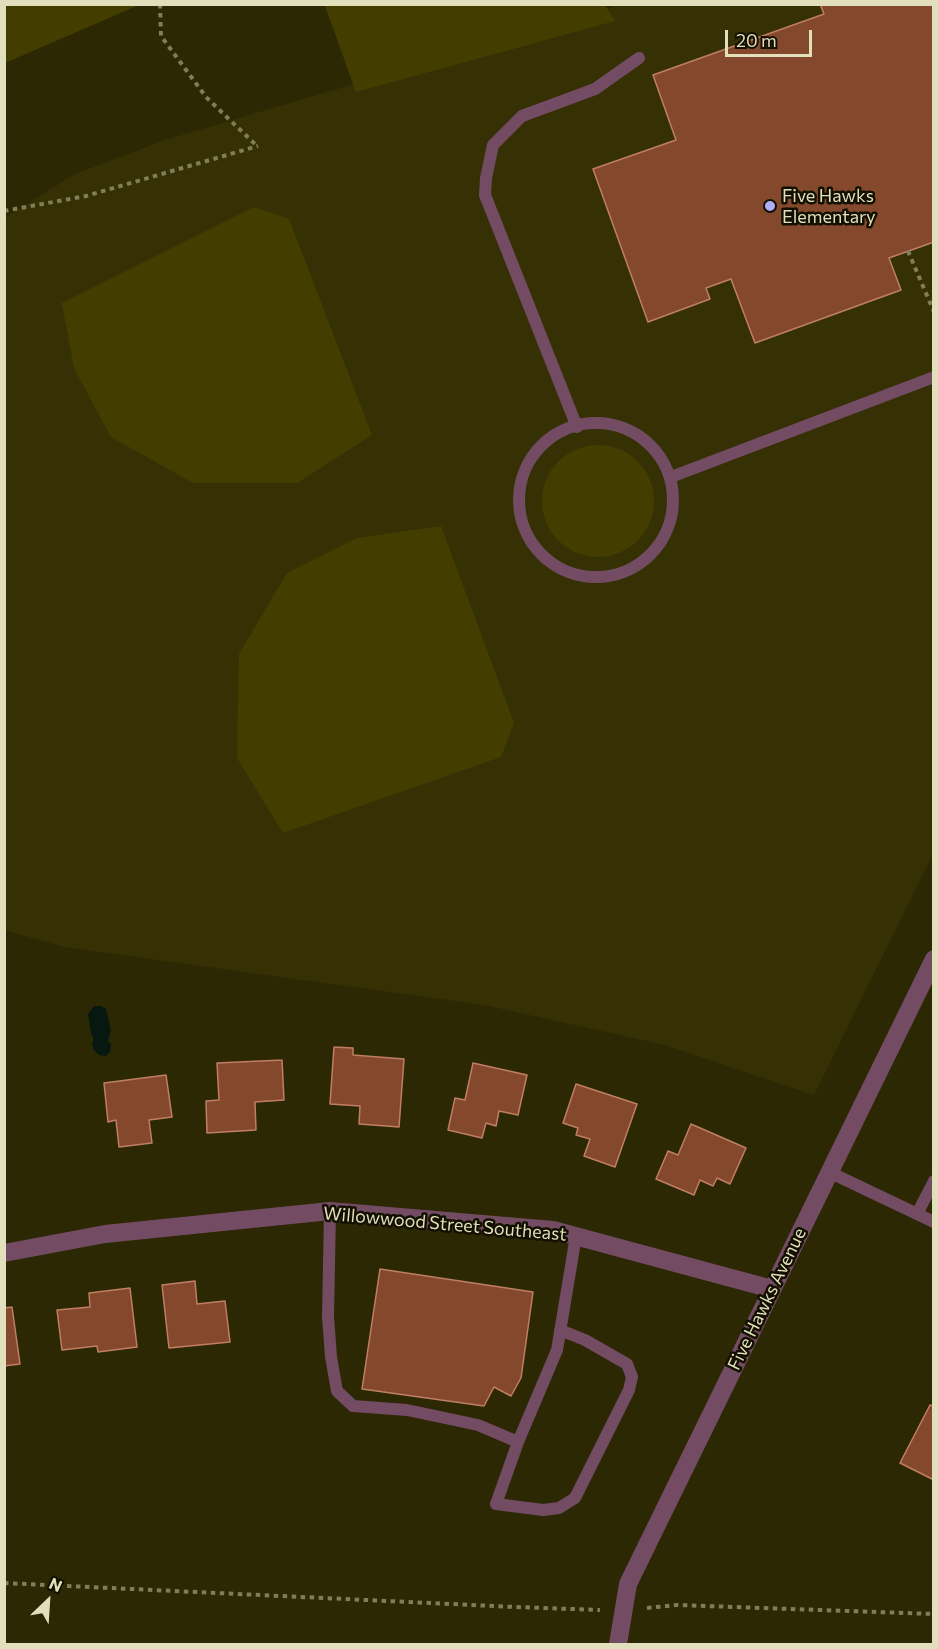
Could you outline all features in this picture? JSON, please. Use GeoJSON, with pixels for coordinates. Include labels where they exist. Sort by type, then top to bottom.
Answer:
{"type":"FeatureCollection","features":[{"type":"Feature","properties":{"kind":"street","name":"Five Hawks Avenue"},"geometry":{"type":"LineString","coordinates":[[618,1644],[628,1584],[933,959]]}},
{"type":"Feature","properties":{"kind":"street","name":"Willowwood Street Southeast"},"geometry":{"type":"LineString","coordinates":[[4,1252],[105,1234],[330,1211],[553,1230],[772,1288]]}},
{"type":"Feature","properties":{"kind":"lane"},"geometry":{"type":"LineString","coordinates":[[577,427],[485,195],[486,178],[493,145],[522,116],[595,89],[639,58]]}},
{"type":"Feature","properties":{"kind":"lane"},"geometry":{"type":"LineString","coordinates":[[671,477],[933,376]]}},
{"type":"Feature","properties":{"kind":"lane"},"geometry":{"type":"LineString","coordinates":[[590,422],[615,424],[648,441],[671,477],[675,504],[666,535],[651,557],[628,572],[602,578],[556,567],[533,547],[520,522],[517,501],[523,471],[549,437],[590,422]]}},
{"type":"Feature","properties":{"kind":"lane"},"geometry":{"type":"LineString","coordinates":[[829,1172],[933,1222]]}},
{"type":"Feature","properties":{"kind":"lane"},"geometry":{"type":"LineString","coordinates":[[917,1214],[933,1181]]}},
{"type":"Feature","properties":{"kind":"lane"},"geometry":{"type":"LineString","coordinates":[[330,1211],[328,1317],[337,1391],[352,1406],[407,1410],[478,1425],[518,1442]]}},
{"type":"Feature","properties":{"kind":"lane"},"geometry":{"type":"LineString","coordinates":[[560,1330],[585,1340],[627,1364],[632,1377],[629,1390],[575,1498],[559,1508],[543,1510],[496,1504],[518,1442],[557,1350],[560,1330],[576,1236]]}},
{"type":"Feature","properties":{"kind":"path"},"geometry":{"type":"LineString","coordinates":[[4,211],[86,196],[258,146],[206,97],[161,36],[160,4]]}},
{"type":"Feature","properties":{"kind":"path"},"geometry":{"type":"LineString","coordinates":[[908,251],[933,312]]}},
{"type":"Feature","properties":{"kind":"path"},"geometry":{"type":"LineString","coordinates":[[4,1583],[515,1608],[624,1610],[677,1605],[933,1614]]}},
{"type":"Feature","properties":{"kind":"shaded area"},"geometry":{"type":"Polygon","coordinates":[[[5,4],[139,4],[139,5],[5,63],[5,4]]]}},
{"type":"Feature","properties":{"kind":"shaded area"},"geometry":{"type":"Polygon","coordinates":[[[605,5],[615,21],[356,92],[325,6],[605,5]]]}},
{"type":"Feature","properties":{"kind":"shaded area"},"geometry":{"type":"Polygon","coordinates":[[[620,5],[933,5],[933,854],[814,1095],[665,1045],[484,1005],[64,947],[5,930],[5,218],[75,174],[165,140],[620,5]]]}},
{"type":"Feature","properties":{"kind":"shaded area"},"geometry":{"type":"Polygon","coordinates":[[[254,207],[289,219],[372,435],[297,483],[193,483],[111,437],[74,368],[62,303],[254,207]]]}},
{"type":"Feature","properties":{"kind":"shaded area"},"geometry":{"type":"Polygon","coordinates":[[[598,445],[620,449],[638,461],[650,479],[654,501],[650,523],[638,541],[620,553],[598,557],[576,553],[558,541],[546,523],[542,501],[546,479],[558,461],[576,449],[598,445]]]}},
{"type":"Feature","properties":{"kind":"shaded area"},"geometry":{"type":"Polygon","coordinates":[[[441,526],[514,723],[501,757],[283,833],[237,758],[239,654],[287,573],[357,538],[441,526]]]}},
{"type":"Feature","properties":{"kind":"shaded area"},"geometry":{"type":"Polygon","coordinates":[[[94,1006],[106,1009],[111,1031],[108,1041],[111,1044],[110,1052],[106,1056],[99,1055],[92,1044],[94,1040],[88,1014],[94,1006]]]}},
{"type":"Feature","properties":{"kind":"building","name":"Five Hawks Elementary"},"geometry":{"type":"Polygon","coordinates":[[[820,4],[934,4],[934,242],[889,258],[901,290],[755,343],[731,279],[706,288],[710,299],[648,322],[593,169],[676,140],[653,75],[824,14],[820,4]]]}},
{"type":"Feature","properties":{"kind":"building"},"geometry":{"type":"Polygon","coordinates":[[[334,1047],[353,1048],[353,1055],[404,1059],[399,1127],[359,1124],[360,1106],[330,1104],[334,1047]]]}},
{"type":"Feature","properties":{"kind":"building"},"geometry":{"type":"Polygon","coordinates":[[[282,1060],[284,1100],[255,1102],[256,1130],[207,1133],[206,1101],[219,1100],[217,1063],[282,1060]]]}},
{"type":"Feature","properties":{"kind":"building"},"geometry":{"type":"Polygon","coordinates":[[[473,1063],[527,1075],[518,1115],[499,1111],[496,1126],[486,1123],[482,1138],[448,1130],[455,1098],[465,1100],[473,1063]]]}},
{"type":"Feature","properties":{"kind":"building"},"geometry":{"type":"Polygon","coordinates":[[[166,1075],[172,1117],[149,1120],[152,1143],[119,1147],[116,1120],[108,1122],[104,1083],[166,1075]]]}},
{"type":"Feature","properties":{"kind":"building"},"geometry":{"type":"Polygon","coordinates":[[[576,1084],[637,1104],[615,1167],[584,1156],[590,1139],[576,1135],[578,1128],[563,1123],[576,1084]]]}},
{"type":"Feature","properties":{"kind":"building"},"geometry":{"type":"Polygon","coordinates":[[[691,1124],[746,1148],[730,1184],[717,1178],[713,1186],[700,1180],[694,1195],[656,1179],[668,1151],[678,1155],[691,1124]]]}},
{"type":"Feature","properties":{"kind":"building"},"geometry":{"type":"Polygon","coordinates":[[[380,1269],[533,1292],[521,1378],[511,1396],[494,1387],[484,1406],[362,1389],[380,1269]]]}},
{"type":"Feature","properties":{"kind":"building"},"geometry":{"type":"Polygon","coordinates":[[[195,1281],[197,1304],[225,1301],[230,1342],[169,1348],[162,1285],[195,1281]]]}},
{"type":"Feature","properties":{"kind":"building"},"geometry":{"type":"Polygon","coordinates":[[[130,1288],[137,1347],[98,1352],[97,1346],[62,1350],[57,1310],[90,1307],[89,1293],[130,1288]]]}},
{"type":"Feature","properties":{"kind":"building"},"geometry":{"type":"Polygon","coordinates":[[[12,1307],[20,1364],[4,1366],[4,1308],[12,1307]]]}},
{"type":"Feature","properties":{"kind":"building"},"geometry":{"type":"Polygon","coordinates":[[[930,1405],[934,1406],[934,1480],[900,1463],[930,1405]]]}},
{"type":"Feature","properties":{"kind":"place","name":"Five Hawks Elementary"},"geometry":{"type":"Point","coordinates":[770,206]}}]}
